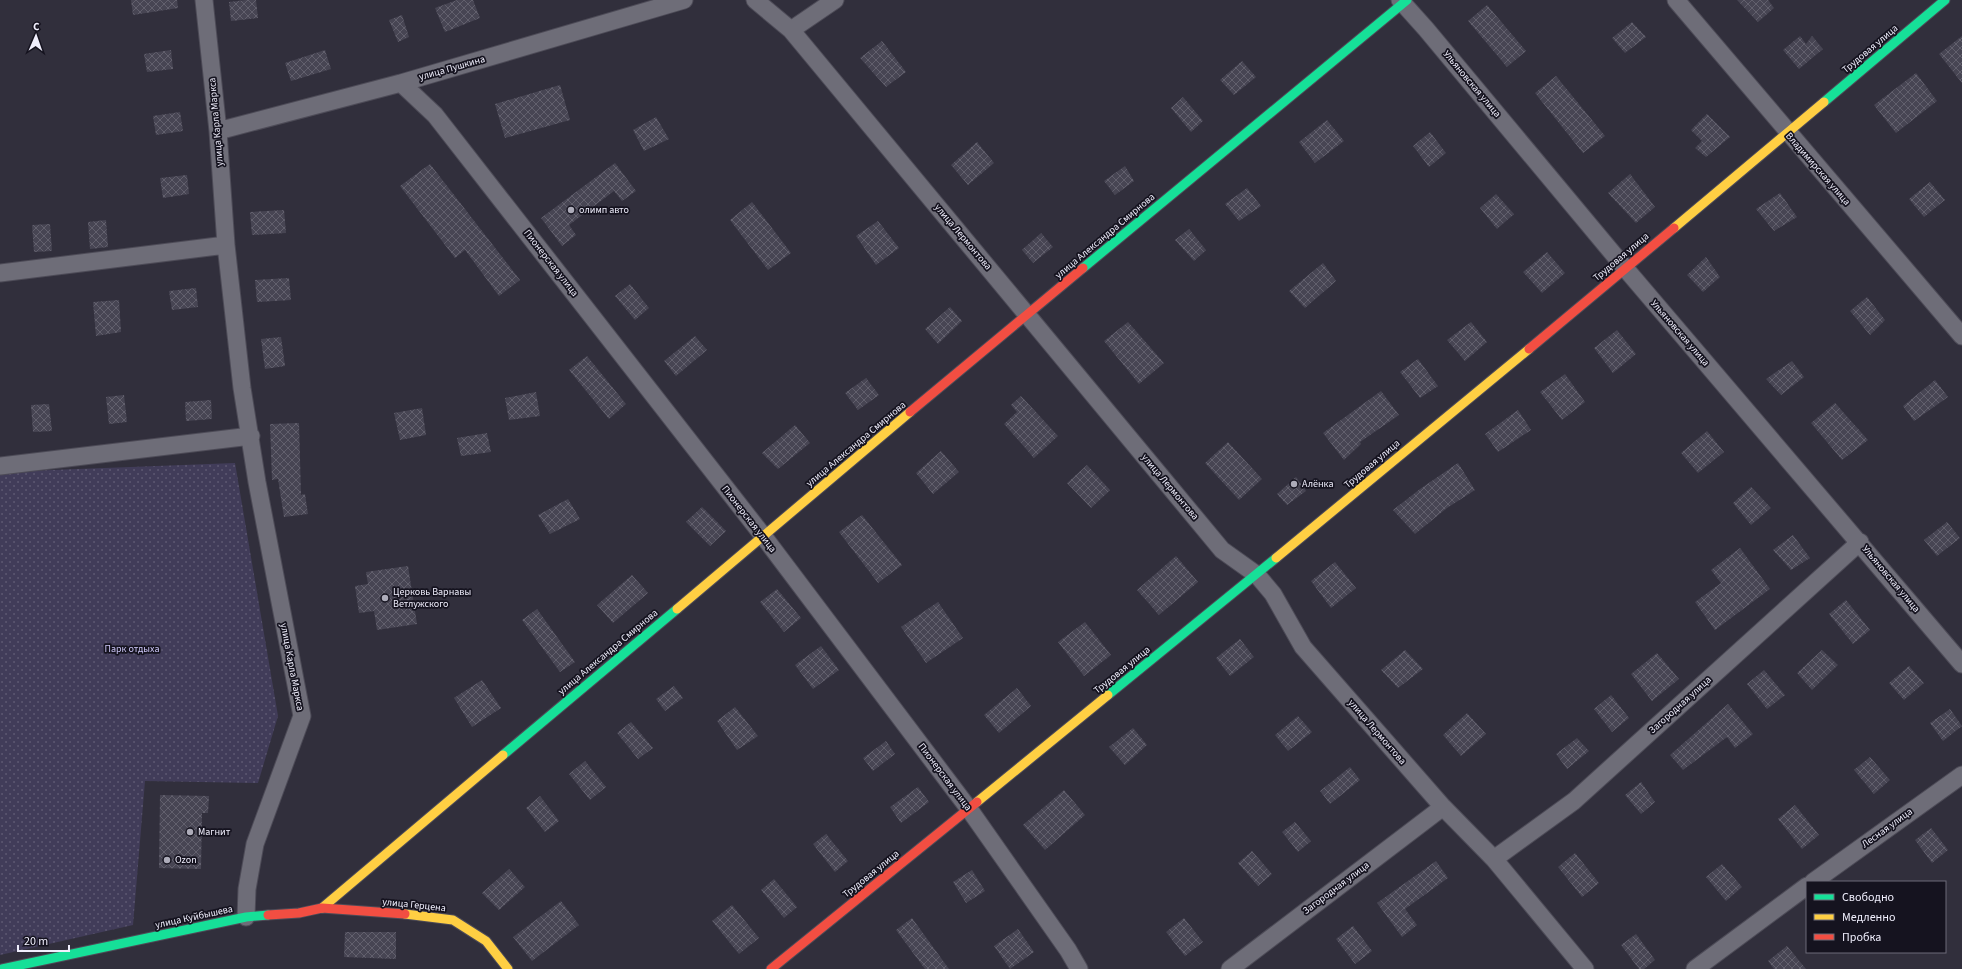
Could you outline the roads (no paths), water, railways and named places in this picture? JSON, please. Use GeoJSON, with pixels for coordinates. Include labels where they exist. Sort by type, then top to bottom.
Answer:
{"type":"FeatureCollection","features":[{"type":"Feature","properties":{"kind":"street","name":"улица Карла Маркса"},"geometry":{"type":"LineString","coordinates":[[204,0],[218,131],[226,245],[242,388],[251,436],[257,482],[302,716],[255,844],[247,889],[246,917]]}},
{"type":"Feature","properties":{"kind":"street","name":"улица Пушкина"},"geometry":{"type":"LineString","coordinates":[[218,131],[401,83],[684,0]]}},
{"type":"Feature","properties":{"kind":"street","name":"улица Лермонтова"},"geometry":{"type":"LineString","coordinates":[[755,0],[791,30],[1222,550],[1257,575],[1273,594],[1303,647],[1443,807],[1494,859],[1585,969]]}},
{"type":"Feature","properties":{"kind":"street"},"geometry":{"type":"LineString","coordinates":[[791,30],[835,0]]}},
{"type":"Feature","properties":{"kind":"street","name":"Владимирская улица"},"geometry":{"type":"LineString","coordinates":[[1676,0],[1962,336]]}},
{"type":"Feature","properties":{"kind":"street","name":"Трудовая улица"},"geometry":{"type":"LineString","coordinates":[[771,969],[1257,575],[1788,133],[1945,0]]}},
{"type":"Feature","properties":{"kind":"street","name":"Ульяновская улица"},"geometry":{"type":"LineString","coordinates":[[1404,1],[1625,268],[1860,542],[1962,664]]}},
{"type":"Feature","properties":{"kind":"street","name":"улица Александра Смирнова"},"geometry":{"type":"LineString","coordinates":[[322,908],[464,786],[764,537],[1027,314],[1404,1]]}},
{"type":"Feature","properties":{"kind":"street","name":"Пионерская улица"},"geometry":{"type":"LineString","coordinates":[[401,83],[435,115],[764,537],[969,809],[1080,969]]}},
{"type":"Feature","properties":{"kind":"street"},"geometry":{"type":"LineString","coordinates":[[0,273],[226,245]]}},
{"type":"Feature","properties":{"kind":"street"},"geometry":{"type":"LineString","coordinates":[[0,466],[251,436]]}},
{"type":"Feature","properties":{"kind":"street","name":"Загородная улица"},"geometry":{"type":"LineString","coordinates":[[1494,859],[1574,801],[1860,542]]}},
{"type":"Feature","properties":{"kind":"street","name":"Лесная улица"},"geometry":{"type":"LineString","coordinates":[[1814,881],[1962,775]]}},
{"type":"Feature","properties":{"kind":"street","name":"Загородная улица"},"geometry":{"type":"LineString","coordinates":[[1230,969],[1443,807]]}},
{"type":"Feature","properties":{"kind":"street"},"geometry":{"type":"LineString","coordinates":[[1695,969],[1806,887]]}},
{"type":"Feature","properties":{"kind":"street","name":"улица Куйбышева"},"geometry":{"type":"LineString","coordinates":[[2,969],[246,917],[299,913],[322,908]]}},
{"type":"Feature","properties":{"kind":"street","name":"улица Герцена"},"geometry":{"type":"LineString","coordinates":[[322,908],[416,915],[453,920],[486,941],[508,969]]}},
{"type":"Feature","properties":{"kind":"place","name":"олимп авто"},"geometry":{"type":"Point","coordinates":[571,210]}},
{"type":"Feature","properties":{"kind":"place","name":"Алёнка"},"geometry":{"type":"Point","coordinates":[1294,484]}},
{"type":"Feature","properties":{"kind":"place","name":"Церковь Варнавы Ветлужского"},"geometry":{"type":"Point","coordinates":[385,598]}},
{"type":"Feature","properties":{"kind":"place","name":"Магнит"},"geometry":{"type":"Point","coordinates":[190,832]}},
{"type":"Feature","properties":{"kind":"place","name":"Ozon"},"geometry":{"type":"Point","coordinates":[167,860]}},
{"type":"Feature","properties":{"kind":"park label","name":"Парк отдыха"},"geometry":{"type":"Point","coordinates":[132,649]}}]}
